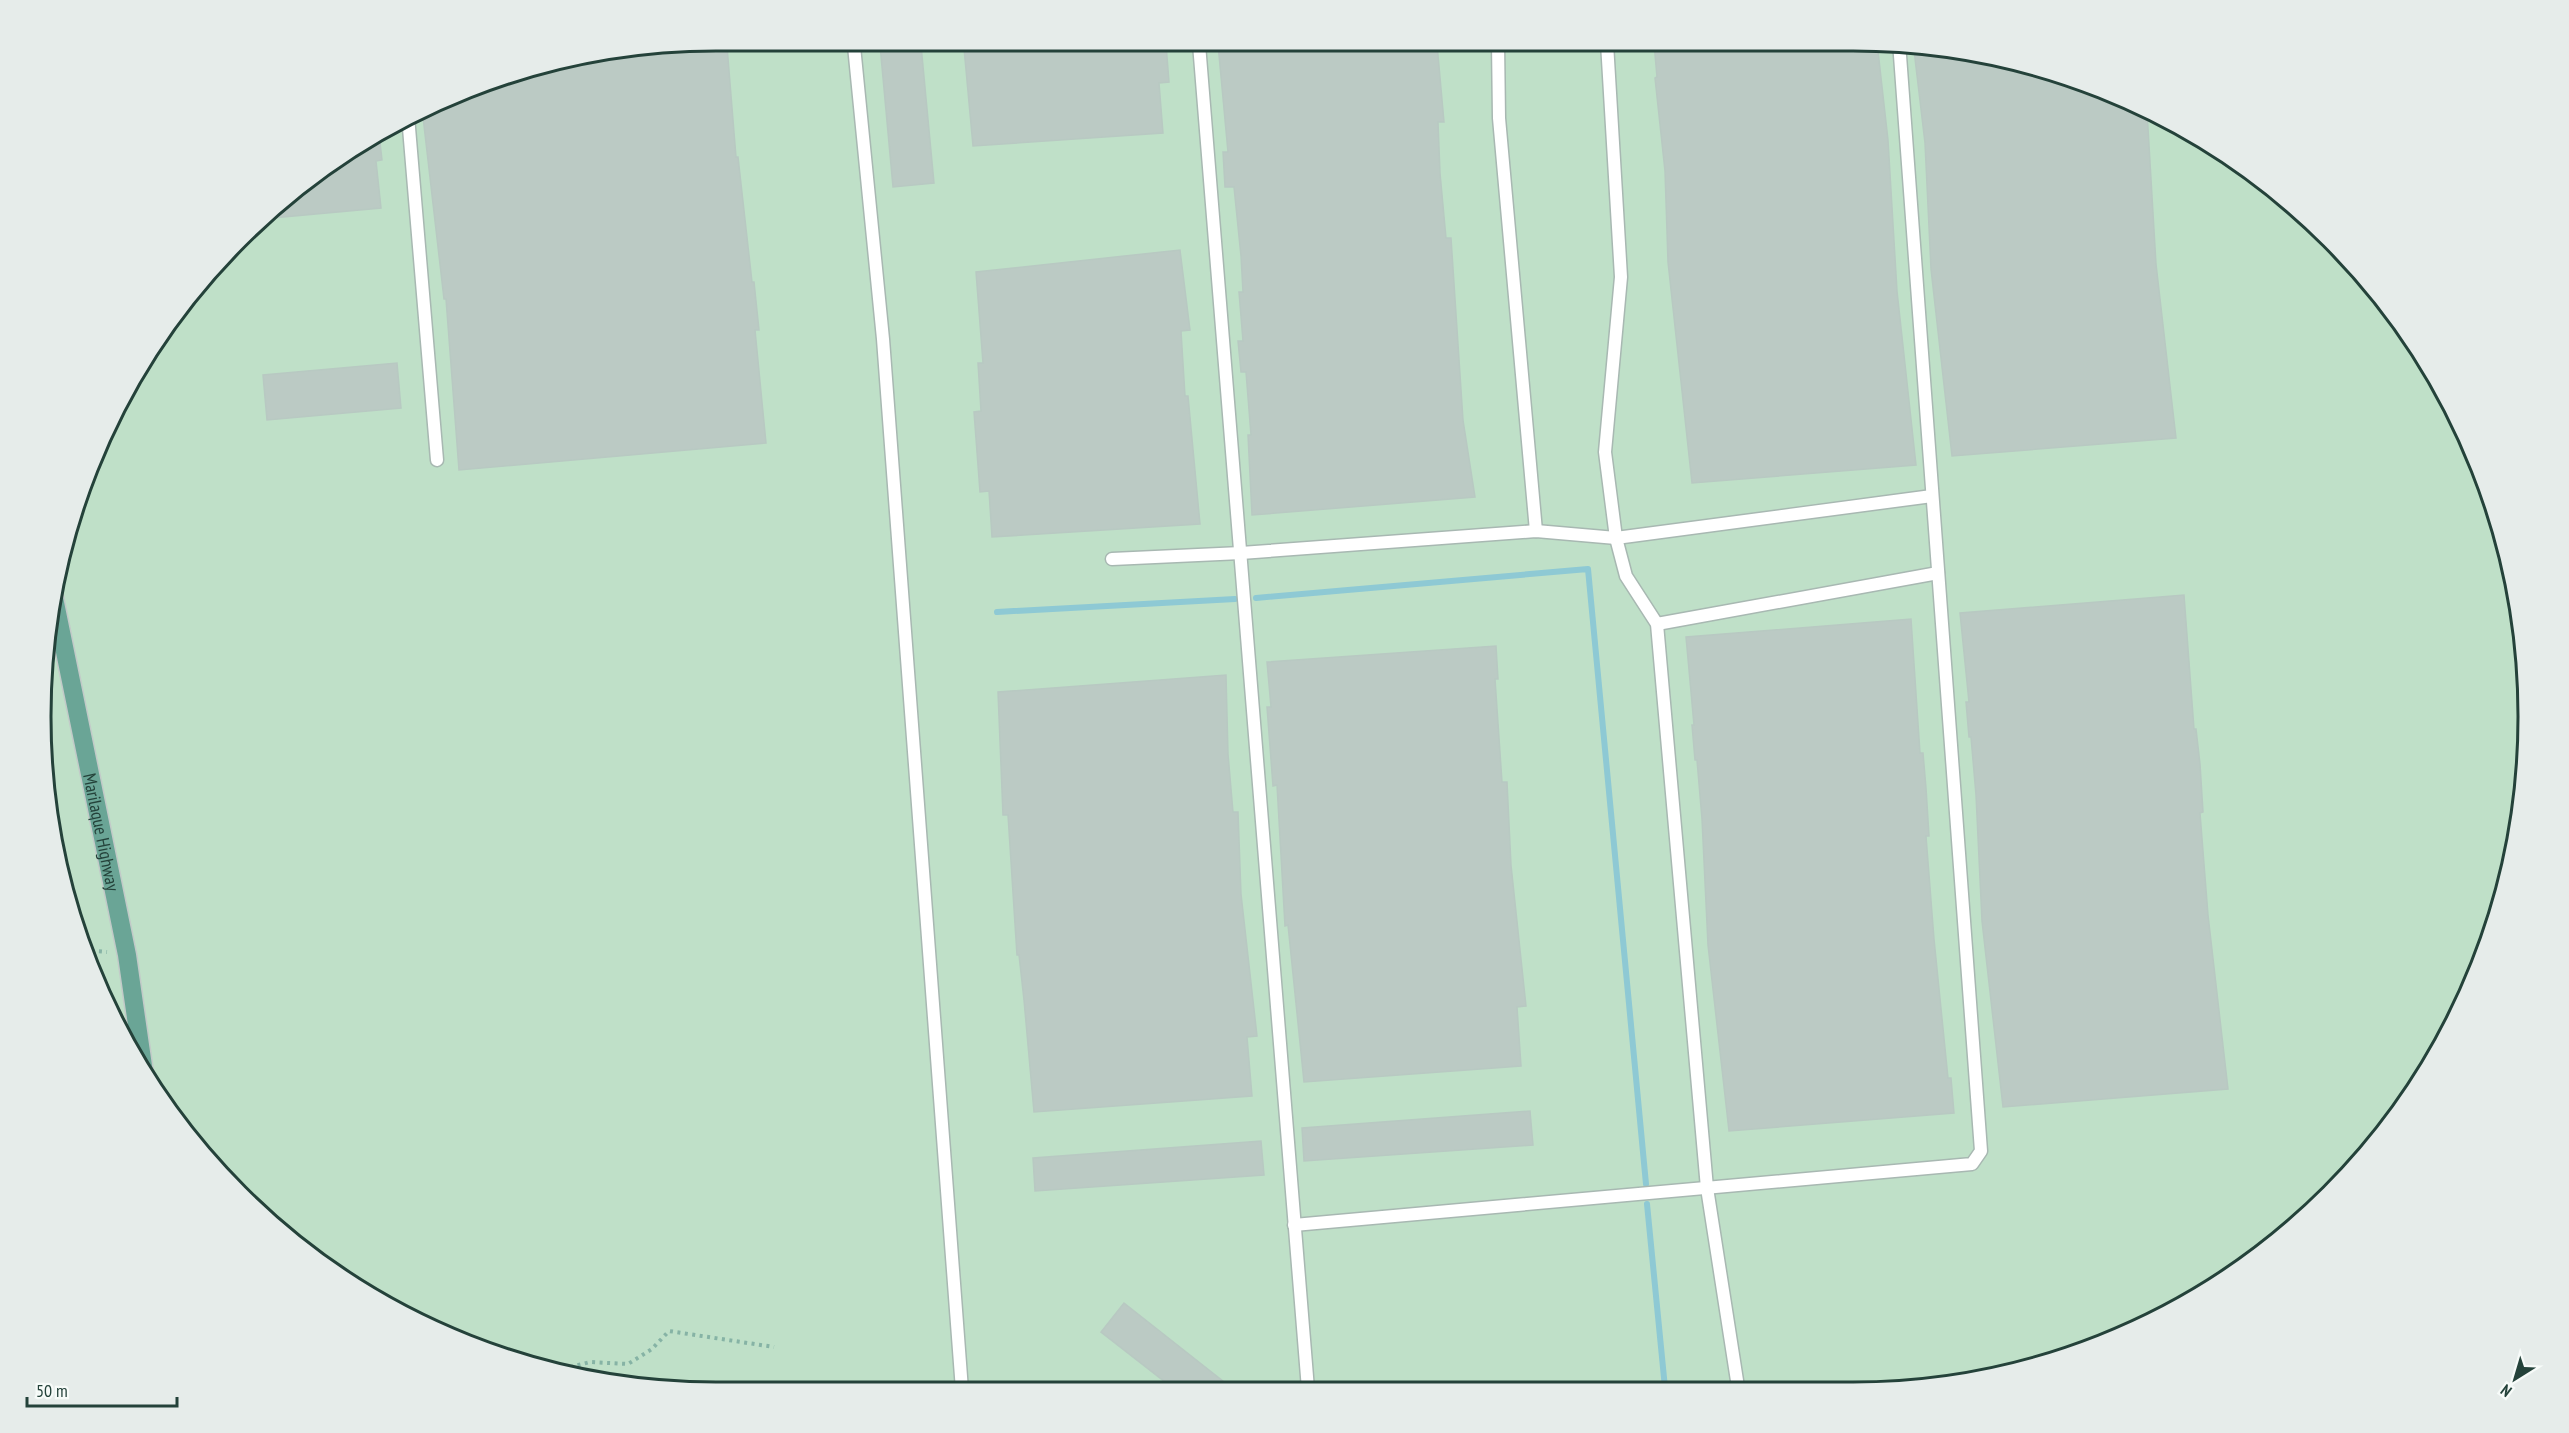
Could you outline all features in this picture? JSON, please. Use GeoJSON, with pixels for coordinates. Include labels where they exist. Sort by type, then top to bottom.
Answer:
{"type":"FeatureCollection","features":[{"type":"Feature","properties":{"kind":"main road","name":"Marilaque Highway"},"geometry":{"type":"LineString","coordinates":[[59,620],[127,955],[141,1050]]}},
{"type":"Feature","properties":{"kind":"lane"},"geometry":{"type":"LineString","coordinates":[[854,51],[883,339],[961,1382]]}},
{"type":"Feature","properties":{"kind":"lane"},"geometry":{"type":"LineString","coordinates":[[1200,51],[1307,1382]]}},
{"type":"Feature","properties":{"kind":"lane"},"geometry":{"type":"LineString","coordinates":[[1498,51],[1499,118],[1536,531]]}},
{"type":"Feature","properties":{"kind":"lane"},"geometry":{"type":"LineString","coordinates":[[1607,51],[1621,277],[1605,452],[1616,538],[1626,576],[1657,624],[1707,1188],[1737,1382]]}},
{"type":"Feature","properties":{"kind":"lane"},"geometry":{"type":"LineString","coordinates":[[1294,1225],[1972,1164],[1981,1151],[1900,52]]}},
{"type":"Feature","properties":{"kind":"lane"},"geometry":{"type":"LineString","coordinates":[[409,127],[437,460]]}},
{"type":"Feature","properties":{"kind":"lane"},"geometry":{"type":"LineString","coordinates":[[1112,559],[1241,553],[1536,531],[1616,538],[1932,496]]}},
{"type":"Feature","properties":{"kind":"lane"},"geometry":{"type":"LineString","coordinates":[[1657,624],[1938,573]]}},
{"type":"Feature","properties":{"kind":"path"},"geometry":{"type":"LineString","coordinates":[[574,1366],[590,1362],[628,1364],[652,1349],[669,1331],[774,1347]]}},
{"type":"Feature","properties":{"kind":"green space"},"geometry":{"type":"Polygon","coordinates":[[[673,52],[1896,52],[1982,64],[2066,86],[2147,120],[2185,140],[2222,163],[2291,216],[2353,278],[2380,311],[2429,384],[2449,422],[2483,503],[2495,544],[2505,587],[2517,673],[2517,760],[2512,803],[2505,846],[2483,930],[2449,1011],[2429,1049],[2406,1086],[2353,1155],[2291,1217],[2222,1270],[2147,1313],[2066,1347],[1982,1369],[1939,1376],[1896,1381],[1852,1382],[673,1381],[587,1369],[503,1347],[422,1313],[384,1293],[347,1270],[278,1217],[216,1155],[163,1086],[140,1049],[102,971],[86,930],[74,889],[64,846],[52,760],[52,673],[64,587],[74,544],[86,503],[120,422],[163,347],[216,278],[278,216],[347,163],[384,140],[462,102],[503,86],[544,74],[587,64],[673,52]]]}},
{"type":"Feature","properties":{"kind":"building"},"geometry":{"type":"Polygon","coordinates":[[[727,51],[736,157],[738,157],[759,330],[755,330],[766,443],[459,470],[446,299],[444,299],[423,119],[503,86],[587,64],[673,52],[727,51]]]}},
{"type":"Feature","properties":{"kind":"building"},"geometry":{"type":"Polygon","coordinates":[[[881,51],[922,51],[934,183],[893,187],[881,51]]]}},
{"type":"Feature","properties":{"kind":"building"},"geometry":{"type":"Polygon","coordinates":[[[964,51],[1167,51],[1169,82],[1159,83],[1163,133],[973,146],[964,51]]]}},
{"type":"Feature","properties":{"kind":"building"},"geometry":{"type":"Polygon","coordinates":[[[1219,51],[1438,51],[1444,122],[1438,122],[1440,173],[1446,238],[1451,238],[1463,420],[1475,497],[1252,515],[1248,435],[1251,435],[1246,372],[1241,372],[1238,341],[1243,341],[1239,292],[1243,292],[1241,256],[1234,187],[1225,187],[1223,152],[1228,152],[1219,51]]]}},
{"type":"Feature","properties":{"kind":"building"},"geometry":{"type":"Polygon","coordinates":[[[1655,51],[1878,52],[1888,140],[1897,291],[1916,465],[1692,483],[1668,262],[1665,171],[1655,78],[1657,77],[1655,51]]]}},
{"type":"Feature","properties":{"kind":"building"},"geometry":{"type":"Polygon","coordinates":[[[1914,54],[1982,64],[2025,74],[2066,86],[2148,120],[2156,264],[2176,438],[1952,456],[1931,269],[1925,143],[1914,54]]]}},
{"type":"Feature","properties":{"kind":"building"},"geometry":{"type":"Polygon","coordinates":[[[380,142],[382,160],[376,161],[381,208],[276,218],[311,189],[380,142]]]}},
{"type":"Feature","properties":{"kind":"building"},"geometry":{"type":"Polygon","coordinates":[[[1180,250],[1190,330],[1181,331],[1185,396],[1188,396],[1200,524],[992,537],[989,491],[980,492],[974,412],[981,411],[978,363],[983,363],[976,272],[1180,250]]]}},
{"type":"Feature","properties":{"kind":"building"},"geometry":{"type":"Polygon","coordinates":[[[397,363],[401,408],[267,420],[263,375],[397,363]]]}},
{"type":"Feature","properties":{"kind":"building"},"geometry":{"type":"Polygon","coordinates":[[[2184,595],[2194,729],[2196,729],[2200,764],[2203,812],[2200,813],[2208,915],[2228,1089],[2003,1107],[1982,921],[1976,795],[1971,737],[1969,737],[1966,702],[1969,702],[1960,613],[2184,595]]]}},
{"type":"Feature","properties":{"kind":"building"},"geometry":{"type":"Polygon","coordinates":[[[1911,619],[1920,753],[1923,753],[1926,788],[1929,836],[1926,836],[1934,939],[1948,1078],[1951,1078],[1954,1113],[1729,1131],[1708,945],[1702,819],[1697,760],[1695,760],[1686,637],[1911,619]]]}},
{"type":"Feature","properties":{"kind":"building"},"geometry":{"type":"Polygon","coordinates":[[[1496,646],[1498,679],[1495,679],[1502,782],[1507,782],[1511,865],[1526,1006],[1517,1007],[1521,1066],[1304,1082],[1288,925],[1285,926],[1277,785],[1273,786],[1267,707],[1271,707],[1267,662],[1496,646]]]}},
{"type":"Feature","properties":{"kind":"building"},"geometry":{"type":"Polygon","coordinates":[[[1226,675],[1228,754],[1233,812],[1238,812],[1241,894],[1257,1036],[1247,1037],[1252,1096],[1034,1112],[1024,1000],[1019,955],[1017,955],[1008,815],[1003,815],[998,692],[1226,675]]]}},
{"type":"Feature","properties":{"kind":"building"},"geometry":{"type":"Polygon","coordinates":[[[1530,1111],[1533,1145],[1304,1161],[1302,1128],[1530,1111]]]}},
{"type":"Feature","properties":{"kind":"building"},"geometry":{"type":"Polygon","coordinates":[[[1261,1141],[1264,1175],[1035,1191],[1033,1158],[1261,1141]]]}},
{"type":"Feature","properties":{"kind":"building"},"geometry":{"type":"Polygon","coordinates":[[[1124,1303],[1224,1382],[1165,1382],[1101,1332],[1124,1303]]]}},
{"type":"Feature","properties":{"kind":"waterway"},"geometry":{"type":"LineString","coordinates":[[1256,598],[1588,569],[1646,1184]]}},
{"type":"Feature","properties":{"kind":"waterway"},"geometry":{"type":"LineString","coordinates":[[997,612],[1235,599]]}},
{"type":"Feature","properties":{"kind":"waterway"},"geometry":{"type":"LineString","coordinates":[[1647,1204],[1664,1382]]}}]}
